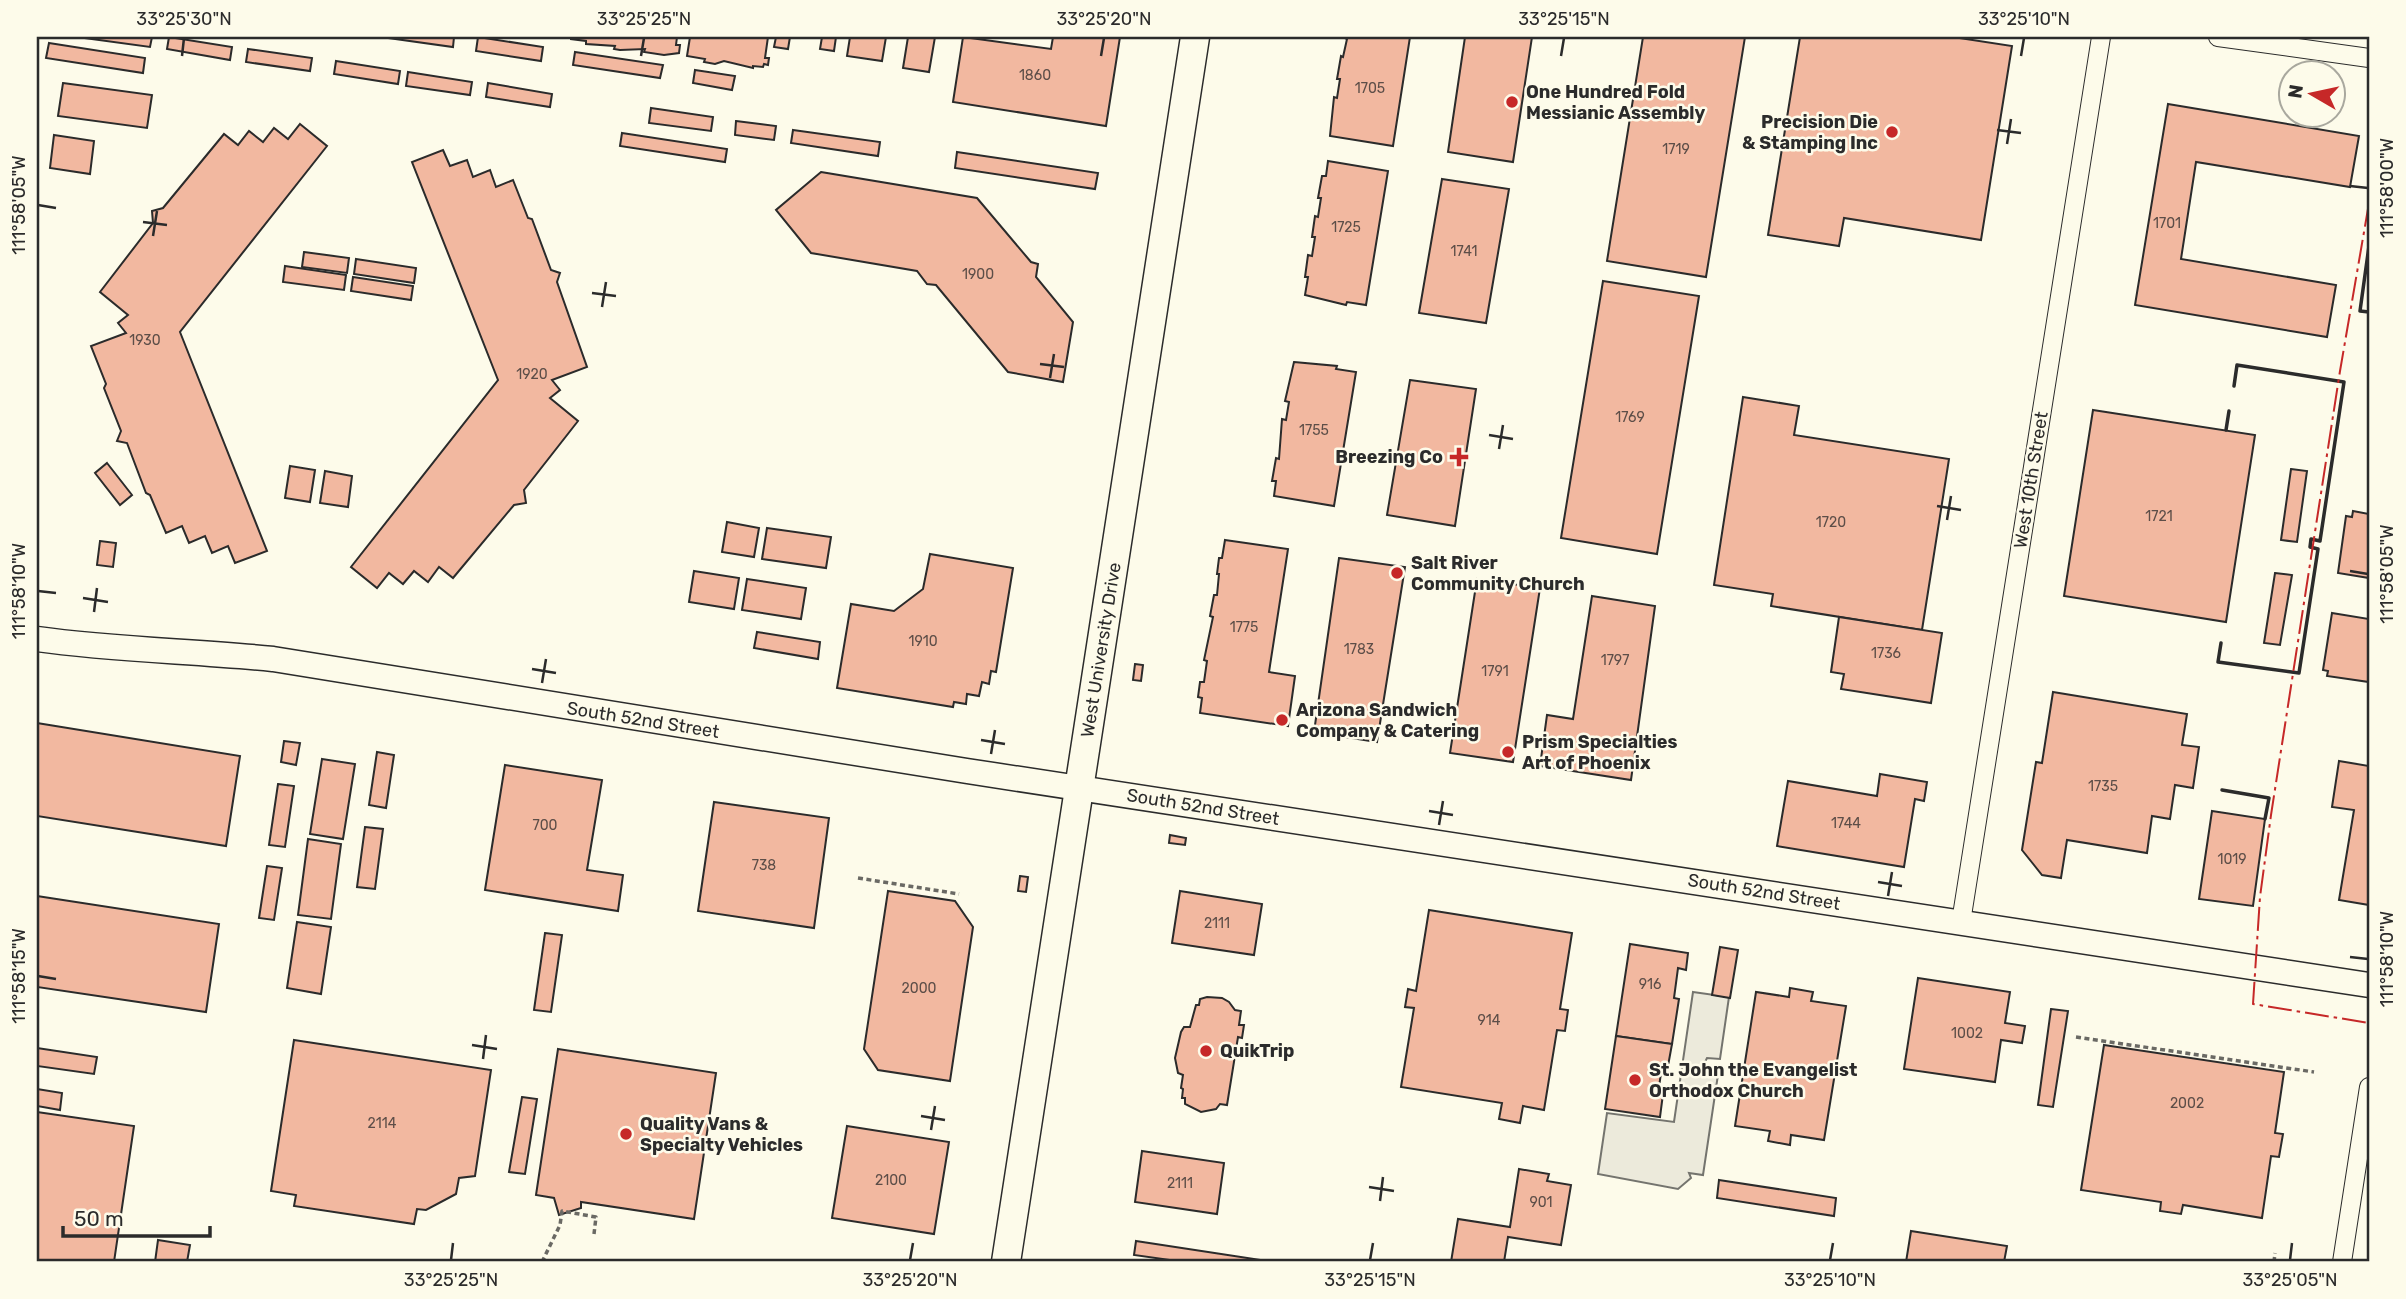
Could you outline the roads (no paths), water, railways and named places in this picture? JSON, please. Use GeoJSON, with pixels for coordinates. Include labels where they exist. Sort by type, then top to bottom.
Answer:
{"type":"FeatureCollection","features":[{"type":"Feature","properties":{"kind":"main road","name":"West University Drive"},"geometry":{"type":"LineString","coordinates":[[1006,1262],[1195,37]]}},
{"type":"Feature","properties":{"kind":"main road","name":"South 52nd Street"},"geometry":{"type":"LineString","coordinates":[[37,639],[87,646],[274,659],[1079,788],[2369,985]]}},
{"type":"Feature","properties":{"kind":"street","name":"West 10th Street"},"geometry":{"type":"LineString","coordinates":[[1961,922],[2101,37]]}},
{"type":"Feature","properties":{"kind":"street"},"geometry":{"type":"LineString","coordinates":[[2218,37],[2369,58]]}},
{"type":"Feature","properties":{"kind":"street"},"geometry":{"type":"LineString","coordinates":[[2342,1262],[2369,1087]]}},
{"type":"Feature","properties":{"kind":"place","name":"One Hundred Fold Messianic Assembly"},"geometry":{"type":"Point","coordinates":[1512,102]}},
{"type":"Feature","properties":{"kind":"place","name":"Precision Die & Stamping Inc"},"geometry":{"type":"Point","coordinates":[1892,132]}},
{"type":"Feature","properties":{"kind":"place","name":"Breezing Co"},"geometry":{"type":"Point","coordinates":[1459,457]}},
{"type":"Feature","properties":{"kind":"place","name":"Salt River Community Church"},"geometry":{"type":"Point","coordinates":[1397,573]}},
{"type":"Feature","properties":{"kind":"place","name":"Arizona Sandwich Company & Catering"},"geometry":{"type":"Point","coordinates":[1282,720]}},
{"type":"Feature","properties":{"kind":"place","name":"Prism Specialties Art of Phoenix"},"geometry":{"type":"Point","coordinates":[1508,752]}},
{"type":"Feature","properties":{"kind":"place","name":"QuikTrip"},"geometry":{"type":"Point","coordinates":[1206,1051]}},
{"type":"Feature","properties":{"kind":"place","name":"St. John the Evangelist Orthodox Church"},"geometry":{"type":"Point","coordinates":[1635,1080]}},
{"type":"Feature","properties":{"kind":"place","name":"Quality Vans & Specialty Vehicles"},"geometry":{"type":"Point","coordinates":[626,1134]}}]}
